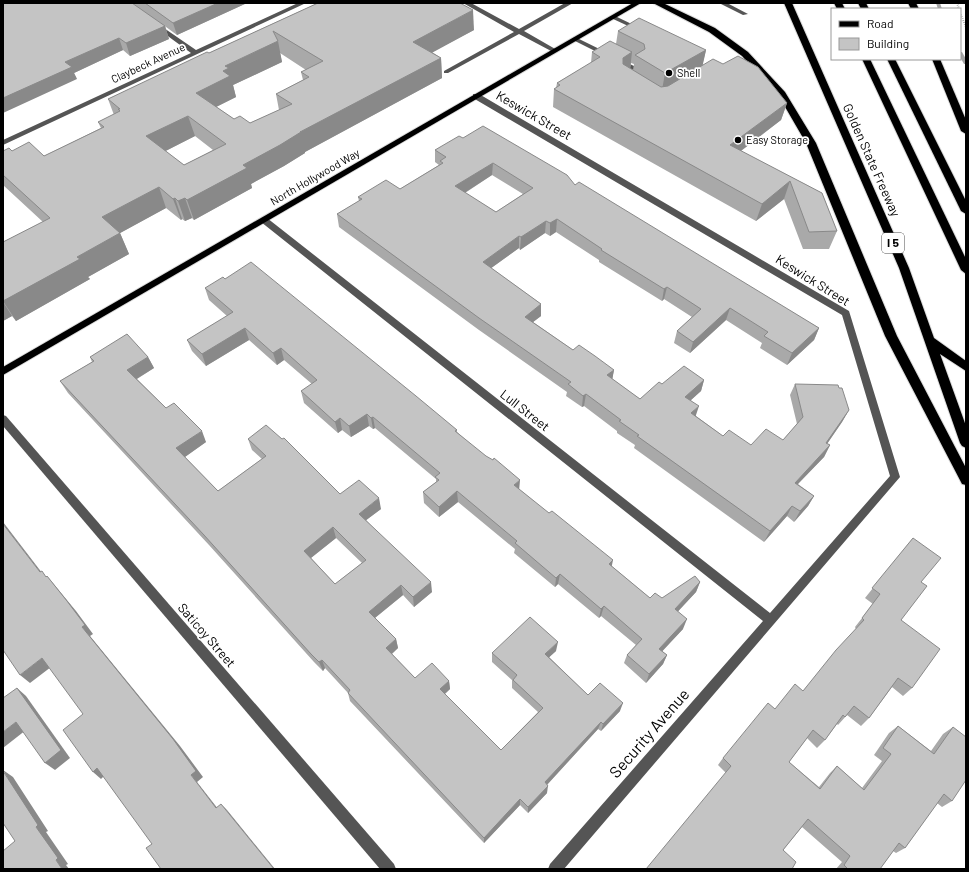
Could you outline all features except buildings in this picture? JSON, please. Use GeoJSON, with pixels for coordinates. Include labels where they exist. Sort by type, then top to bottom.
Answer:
{"type":"FeatureCollection","features":[{"type":"Feature","properties":{"kind":"highway"},"geometry":{"type":"LineString","coordinates":[[657,3],[712,30],[745,54],[781,92],[812,143],[891,336],[966,480]]}},
{"type":"Feature","properties":{"kind":"highway","name":"Golden State Freeway"},"geometry":{"type":"LineString","coordinates":[[788,3],[904,268],[966,443]]}},
{"type":"Feature","properties":{"kind":"highway"},"geometry":{"type":"LineString","coordinates":[[866,60],[966,270]]}},
{"type":"Feature","properties":{"kind":"highway"},"geometry":{"type":"LineString","coordinates":[[890,60],[966,211]]}},
{"type":"Feature","properties":{"kind":"highway"},"geometry":{"type":"LineString","coordinates":[[936,60],[966,132]]}},
{"type":"Feature","properties":{"kind":"highway"},"geometry":{"type":"LineString","coordinates":[[929,340],[966,367]]}},
{"type":"Feature","properties":{"kind":"main road","name":"North Hollywood Way"},"geometry":{"type":"LineString","coordinates":[[3,371],[638,3]]}},
{"type":"Feature","properties":{"kind":"street","name":"Claybeck Avenue"},"geometry":{"type":"LineString","coordinates":[[3,143],[303,3]]}},
{"type":"Feature","properties":{"kind":"street"},"geometry":{"type":"LineString","coordinates":[[466,3],[555,50]]}},
{"type":"Feature","properties":{"kind":"street"},"geometry":{"type":"LineString","coordinates":[[446,72],[570,3]]}},
{"type":"Feature","properties":{"kind":"street"},"geometry":{"type":"LineString","coordinates":[[722,3],[745,14]]}},
{"type":"Feature","properties":{"kind":"street"},"geometry":{"type":"LineString","coordinates":[[613,17],[651,35]]}},
{"type":"Feature","properties":{"kind":"street"},"geometry":{"type":"LineString","coordinates":[[151,21],[196,53]]}},
{"type":"Feature","properties":{"kind":"street"},"geometry":{"type":"LineString","coordinates":[[575,39],[638,70],[624,79],[630,83]]}},
{"type":"Feature","properties":{"kind":"street","name":"Keswick Street"},"geometry":{"type":"LineString","coordinates":[[476,96],[846,313],[895,477],[770,620]]}},
{"type":"Feature","properties":{"kind":"street","name":"Lull Street"},"geometry":{"type":"LineString","coordinates":[[264,220],[770,620]]}},
{"type":"Feature","properties":{"kind":"street","name":"Saticoy Street"},"geometry":{"type":"LineString","coordinates":[[3,419],[389,869]]}},
{"type":"Feature","properties":{"kind":"street","name":"Security Avenue"},"geometry":{"type":"LineString","coordinates":[[554,869],[770,620]]}},
{"type":"Feature","properties":{"kind":"path"},"geometry":{"type":"LineString","coordinates":[[961,15],[966,27]]}},
{"type":"Feature","properties":{"kind":"waterway"},"geometry":{"type":"LineString","coordinates":[[938,3],[940,8]]}},
{"type":"Feature","properties":{"kind":"waterway"},"geometry":{"type":"LineString","coordinates":[[961,55],[966,63]]}},
{"type":"Feature","properties":{"kind":"place","name":"Shell"},"geometry":{"type":"Point","coordinates":[669,73]}},
{"type":"Feature","properties":{"kind":"place","name":"Easy Storage"},"geometry":{"type":"Point","coordinates":[738,140]}}]}
